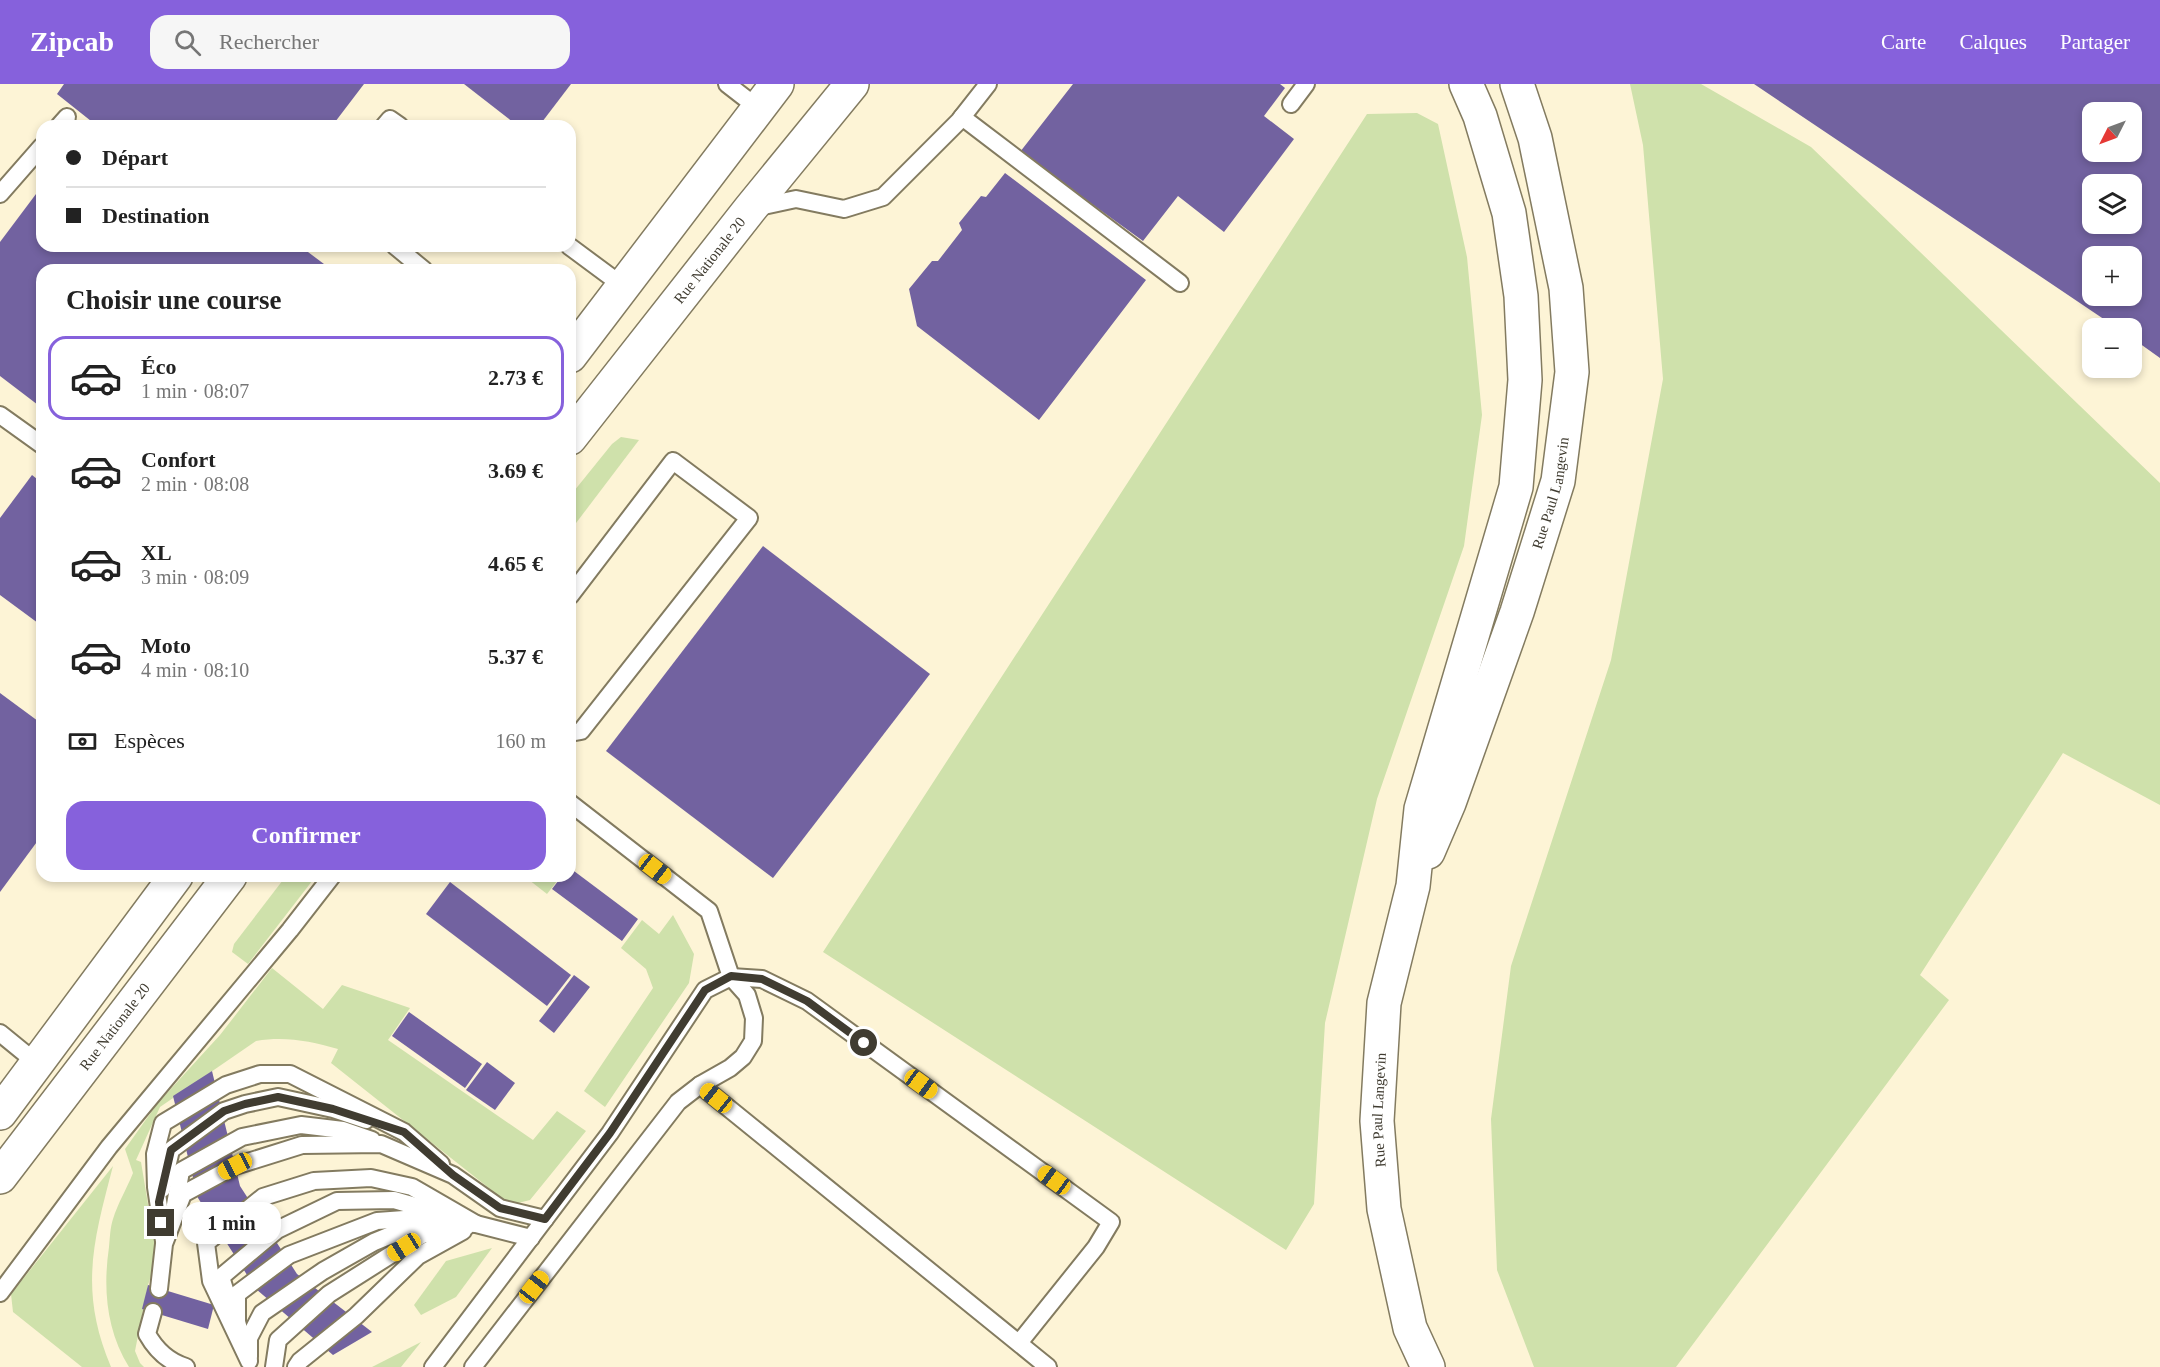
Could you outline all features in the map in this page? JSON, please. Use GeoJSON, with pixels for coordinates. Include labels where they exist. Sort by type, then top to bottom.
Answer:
{"type":"FeatureCollection","features":[{"type":"Feature","properties":{"kind":"main road","name":"Rue Nationale 20"},"geometry":{"type":"LineString","coordinates":[[576,430],[750,209],[852,84]]}},
{"type":"Feature","properties":{"kind":"main road","name":"Rue Paul Langevin"},"geometry":{"type":"LineString","coordinates":[[1425,1365],[1410,1328],[1384,1209],[1377,1121],[1384,1003],[1413,886],[1422,810],[1516,487],[1525,380],[1521,296],[1509,213],[1480,116],[1466,84]]}},
{"type":"Feature","properties":{"kind":"main road","name":"Rue Paul Langevin"},"geometry":{"type":"LineString","coordinates":[[1413,886],[1449,803],[1517,612],[1558,481],[1572,372],[1566,288],[1535,138],[1517,84]]}},
{"type":"Feature","properties":{"kind":"main road"},"geometry":{"type":"LineString","coordinates":[[576,340],[582,323],[623,286],[768,96]]}},
{"type":"Feature","properties":{"kind":"main road"},"geometry":{"type":"LineString","coordinates":[[1,1109],[38,1064],[172,882]]}},
{"type":"Feature","properties":{"kind":"main road","name":"Rue Nationale 20"},"geometry":{"type":"LineString","coordinates":[[3,1177],[225,882]]}},
{"type":"Feature","properties":{"kind":"lane"},"geometry":{"type":"LineString","coordinates":[[727,84],[768,96]]}},
{"type":"Feature","properties":{"kind":"lane"},"geometry":{"type":"LineString","coordinates":[[750,209],[795,199],[844,209],[883,196],[962,117],[988,84]]}},
{"type":"Feature","properties":{"kind":"lane"},"geometry":{"type":"LineString","coordinates":[[1291,104],[1306,84]]}},
{"type":"Feature","properties":{"kind":"lane"},"geometry":{"type":"LineString","coordinates":[[962,117],[1180,283]]}},
{"type":"Feature","properties":{"kind":"lane"},"geometry":{"type":"LineString","coordinates":[[0,194],[36,153]]}},
{"type":"Feature","properties":{"kind":"lane"},"geometry":{"type":"LineString","coordinates":[[576,251],[623,286]]}},
{"type":"Feature","properties":{"kind":"lane"},"geometry":{"type":"LineString","coordinates":[[402,252],[417,264]]}},
{"type":"Feature","properties":{"kind":"lane"},"geometry":{"type":"LineString","coordinates":[[0,415],[36,441]]}},
{"type":"Feature","properties":{"kind":"lane"},"geometry":{"type":"LineString","coordinates":[[576,588],[673,462],[749,518],[581,731],[576,732]]}},
{"type":"Feature","properties":{"kind":"lane"},"geometry":{"type":"LineString","coordinates":[[473,1367],[678,1102],[700,1085],[730,1068],[743,1057],[753,1041],[752,1007],[747,995],[731,976],[709,911],[576,808]]}},
{"type":"Feature","properties":{"kind":"lane"},"geometry":{"type":"LineString","coordinates":[[0,1293],[110,1147],[327,882]]}},
{"type":"Feature","properties":{"kind":"lane"},"geometry":{"type":"LineString","coordinates":[[433,1367],[610,1133],[705,990],[731,976],[762,979],[807,1001],[1111,1222],[1096,1246],[1019,1343]]}},
{"type":"Feature","properties":{"kind":"lane"},"geometry":{"type":"LineString","coordinates":[[0,1033],[38,1064]]}},
{"type":"Feature","properties":{"kind":"lane"},"geometry":{"type":"LineString","coordinates":[[159,1289],[164,1244],[154,1154],[163,1123],[226,1084],[260,1074],[290,1074],[404,1132],[453,1175],[500,1208],[545,1219]]}},
{"type":"Feature","properties":{"kind":"lane"},"geometry":{"type":"LineString","coordinates":[[700,1085],[1048,1367]]}},
{"type":"Feature","properties":{"kind":"lane"},"geometry":{"type":"LineString","coordinates":[[159,1202],[171,1150],[224,1111],[245,1104],[278,1097],[333,1109],[404,1132]]}},
{"type":"Feature","properties":{"kind":"lane"},"geometry":{"type":"LineString","coordinates":[[172,1223],[181,1171],[242,1137],[301,1125],[343,1130],[453,1175]]}},
{"type":"Feature","properties":{"kind":"lane"},"geometry":{"type":"LineString","coordinates":[[164,1244],[183,1194],[235,1166],[302,1144],[381,1144]]}},
{"type":"Feature","properties":{"kind":"lane"},"geometry":{"type":"LineString","coordinates":[[248,1359],[211,1281],[206,1243],[263,1197],[314,1181],[371,1178],[412,1187],[476,1224]]}},
{"type":"Feature","properties":{"kind":"lane"},"geometry":{"type":"LineString","coordinates":[[248,1359],[221,1277],[277,1230],[337,1201],[394,1200],[531,1238]]}},
{"type":"Feature","properties":{"kind":"lane"},"geometry":{"type":"LineString","coordinates":[[248,1359],[237,1322],[237,1294],[289,1255],[377,1221],[435,1217],[476,1224]]}},
{"type":"Feature","properties":{"kind":"lane"},"geometry":{"type":"LineString","coordinates":[[248,1359],[249,1338],[262,1313],[323,1271],[374,1242],[435,1217]]}},
{"type":"Feature","properties":{"kind":"lane"},"geometry":{"type":"LineString","coordinates":[[274,1367],[278,1340],[329,1294],[422,1235],[476,1224]]}},
{"type":"Feature","properties":{"kind":"lane"},"geometry":{"type":"LineString","coordinates":[[296,1367],[300,1361],[356,1316],[418,1256],[476,1224]]}},
{"type":"Feature","properties":{"kind":"lane"},"geometry":{"type":"LineString","coordinates":[[153,1312],[147,1334],[154,1347],[175,1364],[186,1367]]}},
{"type":"Feature","properties":{"kind":"green space"},"geometry":{"type":"Polygon","coordinates":[[[1630,84],[1701,84],[1811,147],[2160,483],[2160,805],[2063,753],[1920,975],[1949,1000],[1676,1367],[1534,1367],[1497,1270],[1491,1119],[1511,966],[1611,660],[1663,379],[1643,145],[1630,84]]]}},
{"type":"Feature","properties":{"kind":"green space"},"geometry":{"type":"Polygon","coordinates":[[[1417,113],[1438,124],[1467,257],[1482,415],[1464,546],[1377,799],[1325,1023],[1314,1204],[1286,1250],[823,952],[1367,114],[1417,113]]]}},
{"type":"Feature","properties":{"kind":"green space"},"geometry":{"type":"Polygon","coordinates":[[[621,437],[639,440],[576,523],[576,489],[612,444],[621,437]]]}},
{"type":"Feature","properties":{"kind":"green space"},"geometry":{"type":"Polygon","coordinates":[[[281,882],[311,882],[248,964],[232,952],[234,944],[281,882]]]}},
{"type":"Feature","properties":{"kind":"green space"},"geometry":{"type":"Polygon","coordinates":[[[532,882],[556,882],[547,894],[532,882]]]}},
{"type":"Feature","properties":{"kind":"green space"},"geometry":{"type":"Polygon","coordinates":[[[673,915],[694,954],[689,983],[605,1107],[584,1091],[653,988],[646,969],[621,948],[642,920],[659,934],[673,915]]]}},
{"type":"Feature","properties":{"kind":"green space"},"geometry":{"type":"Polygon","coordinates":[[[272,968],[323,1009],[342,985],[410,1008],[388,1040],[533,1140],[557,1111],[586,1131],[530,1200],[518,1203],[504,1200],[331,1063],[338,1049],[297,1040],[256,1041],[160,1107],[136,1160],[141,1162],[157,1258],[148,1285],[135,1351],[144,1367],[129,1367],[121,1353],[111,1324],[106,1278],[112,1222],[133,1173],[125,1149],[157,1104],[220,1035],[272,968]]]}},
{"type":"Feature","properties":{"kind":"green space"},"geometry":{"type":"Polygon","coordinates":[[[113,1166],[100,1219],[92,1266],[95,1314],[111,1367],[82,1367],[13,1312],[11,1294],[113,1166]]]}},
{"type":"Feature","properties":{"kind":"green space"},"geometry":{"type":"Polygon","coordinates":[[[492,1248],[456,1297],[421,1315],[414,1305],[446,1261],[492,1248]]]}},
{"type":"Feature","properties":{"kind":"green space"},"geometry":{"type":"Polygon","coordinates":[[[421,1342],[401,1367],[372,1367],[421,1342]]]}},
{"type":"Feature","properties":{"kind":"building"},"geometry":{"type":"Polygon","coordinates":[[[64,84],[364,84],[337,120],[90,120],[57,94],[64,84]]]}},
{"type":"Feature","properties":{"kind":"building"},"geometry":{"type":"Polygon","coordinates":[[[464,84],[571,84],[544,120],[510,120],[464,84]]]}},
{"type":"Feature","properties":{"kind":"building"},"geometry":{"type":"Polygon","coordinates":[[[1073,84],[1280,84],[1285,88],[1264,116],[1294,139],[1224,232],[1178,196],[1143,241],[1020,152],[1073,84]]]}},
{"type":"Feature","properties":{"kind":"building"},"geometry":{"type":"Polygon","coordinates":[[[1754,84],[2160,84],[2160,358],[2142,345],[2142,318],[2102,318],[2084,306],[2142,306],[2142,246],[2082,246],[2082,304],[1754,84]]]}},
{"type":"Feature","properties":{"kind":"building"},"geometry":{"type":"Polygon","coordinates":[[[1005,173],[1146,280],[1039,420],[917,326],[909,289],[932,261],[938,261],[962,230],[959,223],[981,196],[986,197],[1005,173]]]}},
{"type":"Feature","properties":{"kind":"building"},"geometry":{"type":"Polygon","coordinates":[[[36,194],[36,252],[308,252],[324,264],[36,264],[36,403],[0,376],[0,242],[36,194]]]}},
{"type":"Feature","properties":{"kind":"building"},"geometry":{"type":"Polygon","coordinates":[[[32,475],[36,478],[36,622],[0,595],[0,518],[32,475]]]}},
{"type":"Feature","properties":{"kind":"building"},"geometry":{"type":"Polygon","coordinates":[[[763,546],[930,674],[773,878],[606,751],[763,546]]]}},
{"type":"Feature","properties":{"kind":"building"},"geometry":{"type":"Polygon","coordinates":[[[0,693],[36,720],[36,843],[0,892],[0,693]]]}},
{"type":"Feature","properties":{"kind":"building"},"geometry":{"type":"Polygon","coordinates":[[[576,872],[638,919],[622,941],[552,889],[557,882],[576,882],[576,872]]]}},
{"type":"Feature","properties":{"kind":"building"},"geometry":{"type":"Polygon","coordinates":[[[450,882],[571,975],[547,1006],[426,914],[450,882]]]}},
{"type":"Feature","properties":{"kind":"building"},"geometry":{"type":"Polygon","coordinates":[[[574,975],[590,987],[554,1033],[539,1021],[574,975]]]}},
{"type":"Feature","properties":{"kind":"building"},"geometry":{"type":"Polygon","coordinates":[[[409,1012],[482,1064],[465,1088],[392,1036],[409,1012]]]}},
{"type":"Feature","properties":{"kind":"building"},"geometry":{"type":"Polygon","coordinates":[[[487,1062],[515,1083],[495,1110],[466,1090],[487,1062]]]}},
{"type":"Feature","properties":{"kind":"building"},"geometry":{"type":"Polygon","coordinates":[[[212,1071],[240,1186],[297,1274],[372,1332],[333,1355],[256,1289],[198,1198],[173,1096],[212,1071]]]}},
{"type":"Feature","properties":{"kind":"building"},"geometry":{"type":"Polygon","coordinates":[[[148,1285],[214,1305],[208,1329],[142,1309],[148,1285]]]}},
{"type":"Feature","properties":{"kind":"route"},"geometry":{"type":"LineString","coordinates":[[161,1223],[159,1202],[171,1150],[224,1111],[278,1097],[333,1109],[404,1132],[453,1175],[500,1208],[545,1219],[610,1133],[705,990],[731,976],[762,979],[807,1001],[864,1043]]}}]}
